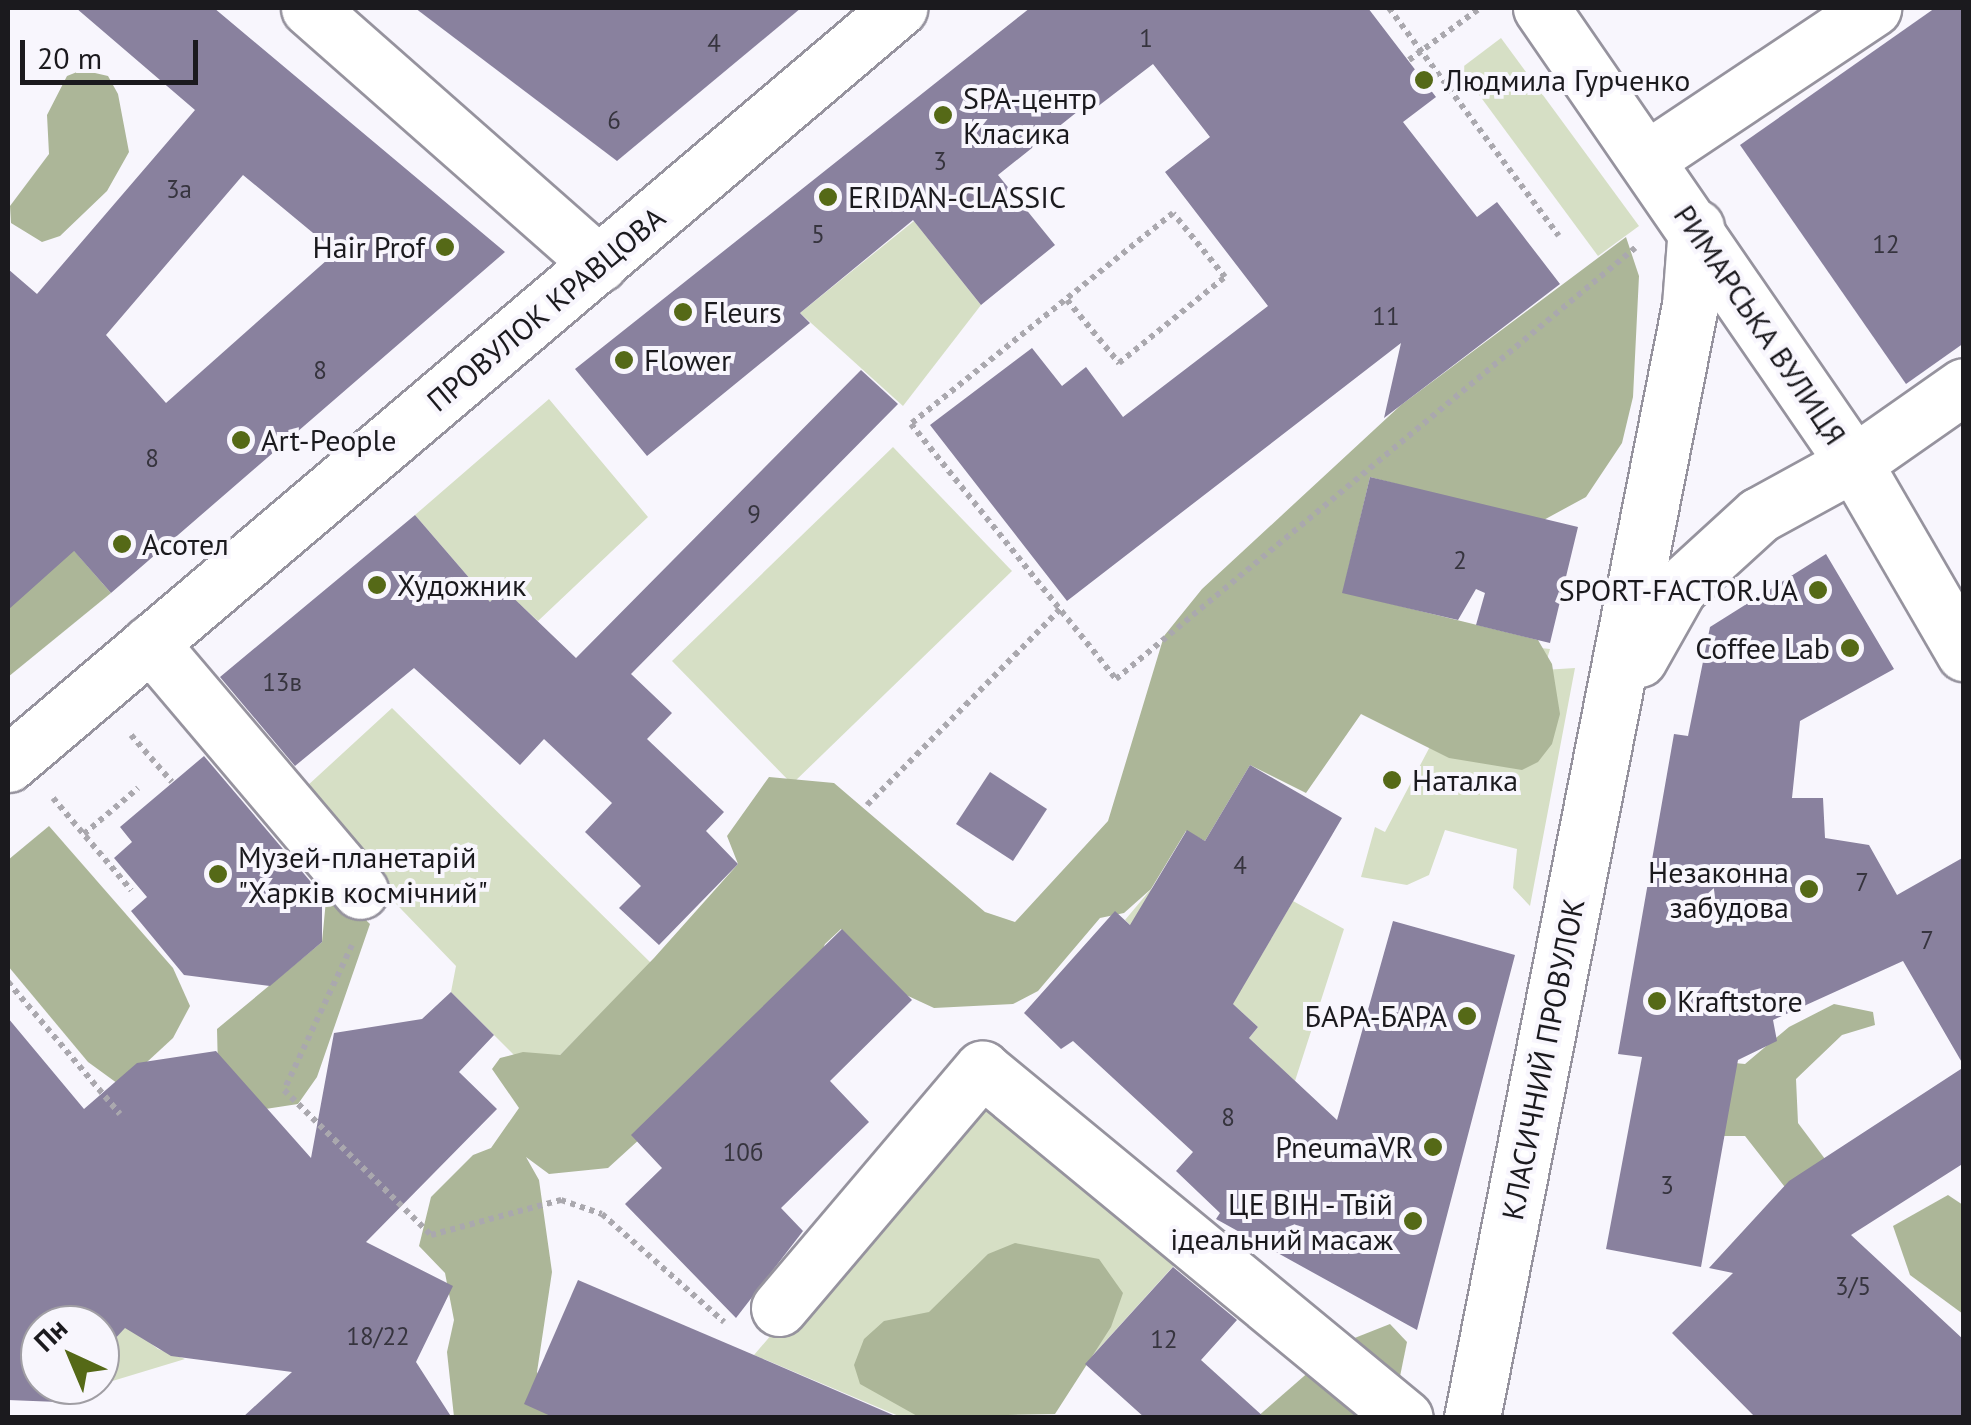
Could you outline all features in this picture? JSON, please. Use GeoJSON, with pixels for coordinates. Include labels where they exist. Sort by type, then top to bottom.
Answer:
{"type":"FeatureCollection","features":[{"type":"Feature","properties":{"kind":"street"},"geometry":{"type":"LineString","coordinates":[[309,8],[600,264]]}},
{"type":"Feature","properties":{"kind":"street","name":"ПРОВУЛОК КРАВЦОВА"},"geometry":{"type":"LineString","coordinates":[[25,774],[150,643],[900,8]]}},
{"type":"Feature","properties":{"kind":"street","name":"РИМАРСЬКА ВУЛИЦЯ"},"geometry":{"type":"LineString","coordinates":[[1541,8],[1647,159],[1674,230],[1854,464],[1964,653]]}},
{"type":"Feature","properties":{"kind":"street"},"geometry":{"type":"LineString","coordinates":[[1647,159],[1873,8]]}},
{"type":"Feature","properties":{"kind":"street","name":"КЛАСИЧНИЙ ПРОВУЛОК"},"geometry":{"type":"LineString","coordinates":[[1472,1418],[1616,700],[1690,305],[1674,230]]}},
{"type":"Feature","properties":{"kind":"street","name":"КЛАСИЧНИЙ ПРОВУЛОК"},"geometry":{"type":"LineString","coordinates":[[1616,700],[1679,588],[1759,515],[1854,464],[1964,386]]}},
{"type":"Feature","properties":{"kind":"street"},"geometry":{"type":"LineString","coordinates":[[150,643],[360,891]]}},
{"type":"Feature","properties":{"kind":"street"},"geometry":{"type":"LineString","coordinates":[[778,1308],[982,1070],[1406,1418]]}},
{"type":"Feature","properties":{"kind":"path"},"geometry":{"type":"LineString","coordinates":[[1390,8],[1559,236]]}},
{"type":"Feature","properties":{"kind":"path"},"geometry":{"type":"LineString","coordinates":[[1408,60],[1480,8]]}},
{"type":"Feature","properties":{"kind":"path"},"geometry":{"type":"LineString","coordinates":[[1068,300],[1119,363],[1225,278],[1173,213],[911,424],[1116,679],[1674,230]]}},
{"type":"Feature","properties":{"kind":"path"},"geometry":{"type":"LineString","coordinates":[[866,806],[1060,609]]}},
{"type":"Feature","properties":{"kind":"path"},"geometry":{"type":"LineString","coordinates":[[148,755],[172,782]]}},
{"type":"Feature","properties":{"kind":"path"},"geometry":{"type":"LineString","coordinates":[[25,774],[84,834],[130,890]]}},
{"type":"Feature","properties":{"kind":"path"},"geometry":{"type":"LineString","coordinates":[[84,834],[138,788]]}},
{"type":"Feature","properties":{"kind":"path"},"geometry":{"type":"LineString","coordinates":[[360,891],[354,942],[284,1090],[431,1235],[561,1200],[602,1214],[672,1282],[739,1334],[778,1308]]}},
{"type":"Feature","properties":{"kind":"path"},"geometry":{"type":"LineString","coordinates":[[8,982],[120,1114]]}},
{"type":"Feature","properties":{"kind":"green space"},"geometry":{"type":"Polygon","coordinates":[[[1501,38],[1639,226],[1598,256],[1460,69],[1501,38]]]}},
{"type":"Feature","properties":{"kind":"green space"},"geometry":{"type":"Polygon","coordinates":[[[82,70],[108,76],[118,94],[129,152],[107,191],[60,236],[42,242],[11,223],[10,206],[49,154],[47,115],[67,76],[82,70]]]}},
{"type":"Feature","properties":{"kind":"green space"},"geometry":{"type":"Polygon","coordinates":[[[914,221],[981,305],[903,406],[800,313],[914,221]]]}},
{"type":"Feature","properties":{"kind":"green space"},"geometry":{"type":"Polygon","coordinates":[[[1626,237],[1639,276],[1633,397],[1622,443],[1586,497],[1540,522],[1370,477],[1343,592],[1538,640],[1552,664],[1560,714],[1552,744],[1538,762],[1522,770],[1449,758],[1361,714],[1306,793],[1250,765],[1205,841],[1186,831],[1151,889],[1124,913],[1100,918],[1038,991],[1013,1004],[934,1008],[906,995],[841,929],[825,944],[808,986],[608,1168],[549,1174],[526,1157],[539,1180],[552,1272],[537,1372],[557,1417],[454,1417],[447,1352],[454,1320],[445,1273],[419,1246],[431,1197],[473,1155],[491,1148],[519,1108],[492,1069],[500,1058],[523,1052],[560,1055],[654,958],[738,864],[727,836],[769,777],[834,783],[985,912],[1015,922],[1108,821],[1164,636],[1202,589],[1401,405],[1626,237]]]}},
{"type":"Feature","properties":{"kind":"green space"},"geometry":{"type":"Polygon","coordinates":[[[549,399],[648,517],[538,621],[503,589],[490,602],[415,515],[549,399]]]}},
{"type":"Feature","properties":{"kind":"green space"},"geometry":{"type":"Polygon","coordinates":[[[893,447],[1012,571],[792,784],[672,661],[893,447]]]}},
{"type":"Feature","properties":{"kind":"green space"},"geometry":{"type":"Polygon","coordinates":[[[8,535],[70,546],[111,593],[8,677],[8,535]]]}},
{"type":"Feature","properties":{"kind":"green space"},"geometry":{"type":"Polygon","coordinates":[[[1485,642],[1550,649],[1544,670],[1575,668],[1530,906],[1513,888],[1517,849],[1445,830],[1429,875],[1407,885],[1361,877],[1375,827],[1385,832],[1485,642]]]}},
{"type":"Feature","properties":{"kind":"green space"},"geometry":{"type":"Polygon","coordinates":[[[392,708],[651,963],[537,1078],[451,992],[456,966],[294,798],[392,708]]]}},
{"type":"Feature","properties":{"kind":"green space"},"geometry":{"type":"Polygon","coordinates":[[[49,826],[173,968],[190,1006],[173,1038],[121,1086],[88,1062],[8,966],[8,860],[49,826]]]}},
{"type":"Feature","properties":{"kind":"green space"},"geometry":{"type":"Polygon","coordinates":[[[1151,889],[1262,954],[1293,901],[1344,929],[1295,1081],[1249,1038],[1258,1027],[1189,964],[1180,973],[1125,920],[1151,889]]]}},
{"type":"Feature","properties":{"kind":"green space"},"geometry":{"type":"Polygon","coordinates":[[[336,892],[370,924],[317,1077],[298,1104],[253,1111],[218,1070],[217,1029],[322,942],[326,900],[336,892]]]}},
{"type":"Feature","properties":{"kind":"green space"},"geometry":{"type":"Polygon","coordinates":[[[1834,1004],[1873,1012],[1875,1025],[1842,1035],[1796,1079],[1798,1123],[1828,1163],[1795,1200],[1745,1136],[1700,1136],[1694,1059],[1745,1064],[1789,1027],[1834,1004]]]}},
{"type":"Feature","properties":{"kind":"green space"},"geometry":{"type":"Polygon","coordinates":[[[989,1101],[1177,1262],[1085,1364],[933,1400],[918,1417],[901,1417],[754,1355],[963,1111],[989,1101]]]}},
{"type":"Feature","properties":{"kind":"green space"},"geometry":{"type":"Polygon","coordinates":[[[1948,1195],[1963,1205],[1963,1314],[1910,1275],[1893,1226],[1948,1195]]]}},
{"type":"Feature","properties":{"kind":"green space"},"geometry":{"type":"Polygon","coordinates":[[[1015,1243],[1099,1259],[1123,1293],[1111,1327],[1055,1414],[919,1417],[860,1384],[854,1365],[864,1339],[884,1321],[929,1312],[988,1254],[1015,1243]]]}},
{"type":"Feature","properties":{"kind":"green space"},"geometry":{"type":"Polygon","coordinates":[[[1390,1324],[1407,1342],[1397,1391],[1382,1417],[1256,1418],[1342,1343],[1390,1324]]]}},
{"type":"Feature","properties":{"kind":"green space"},"geometry":{"type":"Polygon","coordinates":[[[127,1325],[158,1349],[185,1359],[120,1379],[120,1333],[127,1325]]]}},
{"type":"Feature","properties":{"kind":"building"},"geometry":{"type":"Polygon","coordinates":[[[76,8],[214,8],[505,252],[111,593],[74,551],[8,610],[8,269],[37,294],[195,110],[76,8]],[[243,175],[106,335],[166,403],[336,252],[243,175]]]}},
{"type":"Feature","properties":{"kind":"building"},"geometry":{"type":"Polygon","coordinates":[[[415,8],[801,8],[617,161],[415,8]]]}},
{"type":"Feature","properties":{"kind":"building"},"geometry":{"type":"Polygon","coordinates":[[[1030,8],[1368,8],[1436,97],[1403,122],[1477,217],[1497,202],[1560,284],[1384,418],[1401,343],[1067,601],[930,425],[1032,348],[1062,386],[1086,367],[1123,417],[1268,306],[1165,172],[1210,137],[1153,64],[1097,107],[1092,100],[998,175],[1055,245],[981,305],[913,220],[800,313],[810,323],[647,456],[575,369],[1030,8]]]}},
{"type":"Feature","properties":{"kind":"building"},"geometry":{"type":"Polygon","coordinates":[[[1935,8],[1964,8],[1964,343],[1906,384],[1740,145],[1935,8]]]}},
{"type":"Feature","properties":{"kind":"building"},"geometry":{"type":"Polygon","coordinates":[[[861,370],[898,404],[631,674],[672,713],[647,739],[724,812],[706,831],[738,864],[659,945],[619,908],[641,886],[585,832],[612,803],[544,739],[520,765],[414,668],[295,766],[220,677],[415,515],[490,602],[503,588],[576,658],[861,370]]]}},
{"type":"Feature","properties":{"kind":"building"},"geometry":{"type":"Polygon","coordinates":[[[1370,477],[1578,527],[1550,643],[1476,625],[1485,593],[1476,589],[1458,620],[1342,593],[1370,477]]]}},
{"type":"Feature","properties":{"kind":"building"},"geometry":{"type":"Polygon","coordinates":[[[1826,554],[1894,669],[1800,721],[1792,798],[1823,798],[1825,838],[1869,845],[1897,895],[1964,857],[1964,1066],[1903,961],[1773,1020],[1777,1041],[1738,1060],[1701,1267],[1606,1249],[1642,1057],[1618,1054],[1674,734],[1688,736],[1710,627],[1826,554]]]}},
{"type":"Feature","properties":{"kind":"building","name":"Музей-планетарій \"Харків космічний\""},"geometry":{"type":"Polygon","coordinates":[[[204,756],[322,895],[322,942],[270,986],[184,975],[131,911],[147,897],[114,858],[132,842],[120,827],[204,756]]]}},
{"type":"Feature","properties":{"kind":"building"},"geometry":{"type":"Polygon","coordinates":[[[1250,765],[1342,818],[1233,1004],[1258,1027],[1249,1038],[1337,1120],[1393,921],[1515,955],[1417,1330],[1216,1219],[1220,1213],[1176,1171],[1193,1152],[1073,1041],[1061,1049],[1024,1013],[1115,911],[1130,925],[1187,830],[1205,841],[1250,765]]]}},
{"type":"Feature","properties":{"kind":"building"},"geometry":{"type":"Polygon","coordinates":[[[990,772],[1047,809],[1013,861],[956,824],[990,772]]]}},
{"type":"Feature","properties":{"kind":"building"},"geometry":{"type":"Polygon","coordinates":[[[842,929],[912,1000],[830,1081],[869,1122],[781,1208],[803,1231],[736,1318],[625,1204],[662,1168],[631,1135],[842,929]]]}},
{"type":"Feature","properties":{"kind":"building"},"geometry":{"type":"Polygon","coordinates":[[[451,992],[494,1035],[459,1072],[497,1109],[366,1242],[453,1286],[416,1362],[452,1418],[242,1418],[292,1372],[171,1356],[125,1328],[120,1333],[120,1305],[20,1305],[20,1400],[8,1400],[8,1018],[84,1109],[137,1063],[216,1051],[311,1158],[334,1033],[422,1019],[451,992]]]}},
{"type":"Feature","properties":{"kind":"building"},"geometry":{"type":"Polygon","coordinates":[[[1964,1067],[1964,1163],[1851,1235],[1964,1340],[1964,1418],[1756,1418],[1672,1333],[1733,1273],[1709,1268],[1789,1181],[1964,1067]]]}},
{"type":"Feature","properties":{"kind":"building"},"geometry":{"type":"Polygon","coordinates":[[[1173,1267],[1237,1320],[1201,1360],[1265,1418],[1145,1418],[1085,1364],[1173,1267]]]}},
{"type":"Feature","properties":{"kind":"building"},"geometry":{"type":"Polygon","coordinates":[[[578,1280],[900,1418],[555,1418],[524,1404],[578,1280]]]}},
{"type":"Feature","properties":{"kind":"place","name":"Людмила Гурченко"},"geometry":{"type":"Point","coordinates":[1424,80]}},
{"type":"Feature","properties":{"kind":"place","name":"SРА-центр Класика"},"geometry":{"type":"Point","coordinates":[943,115]}},
{"type":"Feature","properties":{"kind":"place","name":"ERIDAN-CLASSIC"},"geometry":{"type":"Point","coordinates":[828,197]}},
{"type":"Feature","properties":{"kind":"place","name":"Hair Prof"},"geometry":{"type":"Point","coordinates":[445,247]}},
{"type":"Feature","properties":{"kind":"place","name":"Fleurs"},"geometry":{"type":"Point","coordinates":[683,312]}},
{"type":"Feature","properties":{"kind":"place","name":"Flower"},"geometry":{"type":"Point","coordinates":[624,360]}},
{"type":"Feature","properties":{"kind":"place","name":"Art-People"},"geometry":{"type":"Point","coordinates":[241,440]}},
{"type":"Feature","properties":{"kind":"place","name":"Асотел"},"geometry":{"type":"Point","coordinates":[122,544]}},
{"type":"Feature","properties":{"kind":"place","name":"Художник"},"geometry":{"type":"Point","coordinates":[377,585]}},
{"type":"Feature","properties":{"kind":"place","name":"SPORT-FACTOR.UA"},"geometry":{"type":"Point","coordinates":[1818,590]}},
{"type":"Feature","properties":{"kind":"place","name":"Coffee Lab"},"geometry":{"type":"Point","coordinates":[1850,648]}},
{"type":"Feature","properties":{"kind":"place","name":"Наталка"},"geometry":{"type":"Point","coordinates":[1392,780]}},
{"type":"Feature","properties":{"kind":"place","name":"Музей-планетарій \"Харків космічний\""},"geometry":{"type":"Point","coordinates":[218,874]}},
{"type":"Feature","properties":{"kind":"place","name":"Незаконна забудова"},"geometry":{"type":"Point","coordinates":[1809,889]}},
{"type":"Feature","properties":{"kind":"place","name":"Kraftstore"},"geometry":{"type":"Point","coordinates":[1657,1001]}},
{"type":"Feature","properties":{"kind":"place","name":"БАРА-БАРА"},"geometry":{"type":"Point","coordinates":[1467,1016]}},
{"type":"Feature","properties":{"kind":"place","name":"PneumaVR"},"geometry":{"type":"Point","coordinates":[1433,1147]}},
{"type":"Feature","properties":{"kind":"place","name":"ЦЕ ВІН - Твій ідеальний масаж"},"geometry":{"type":"Point","coordinates":[1413,1221]}}]}
